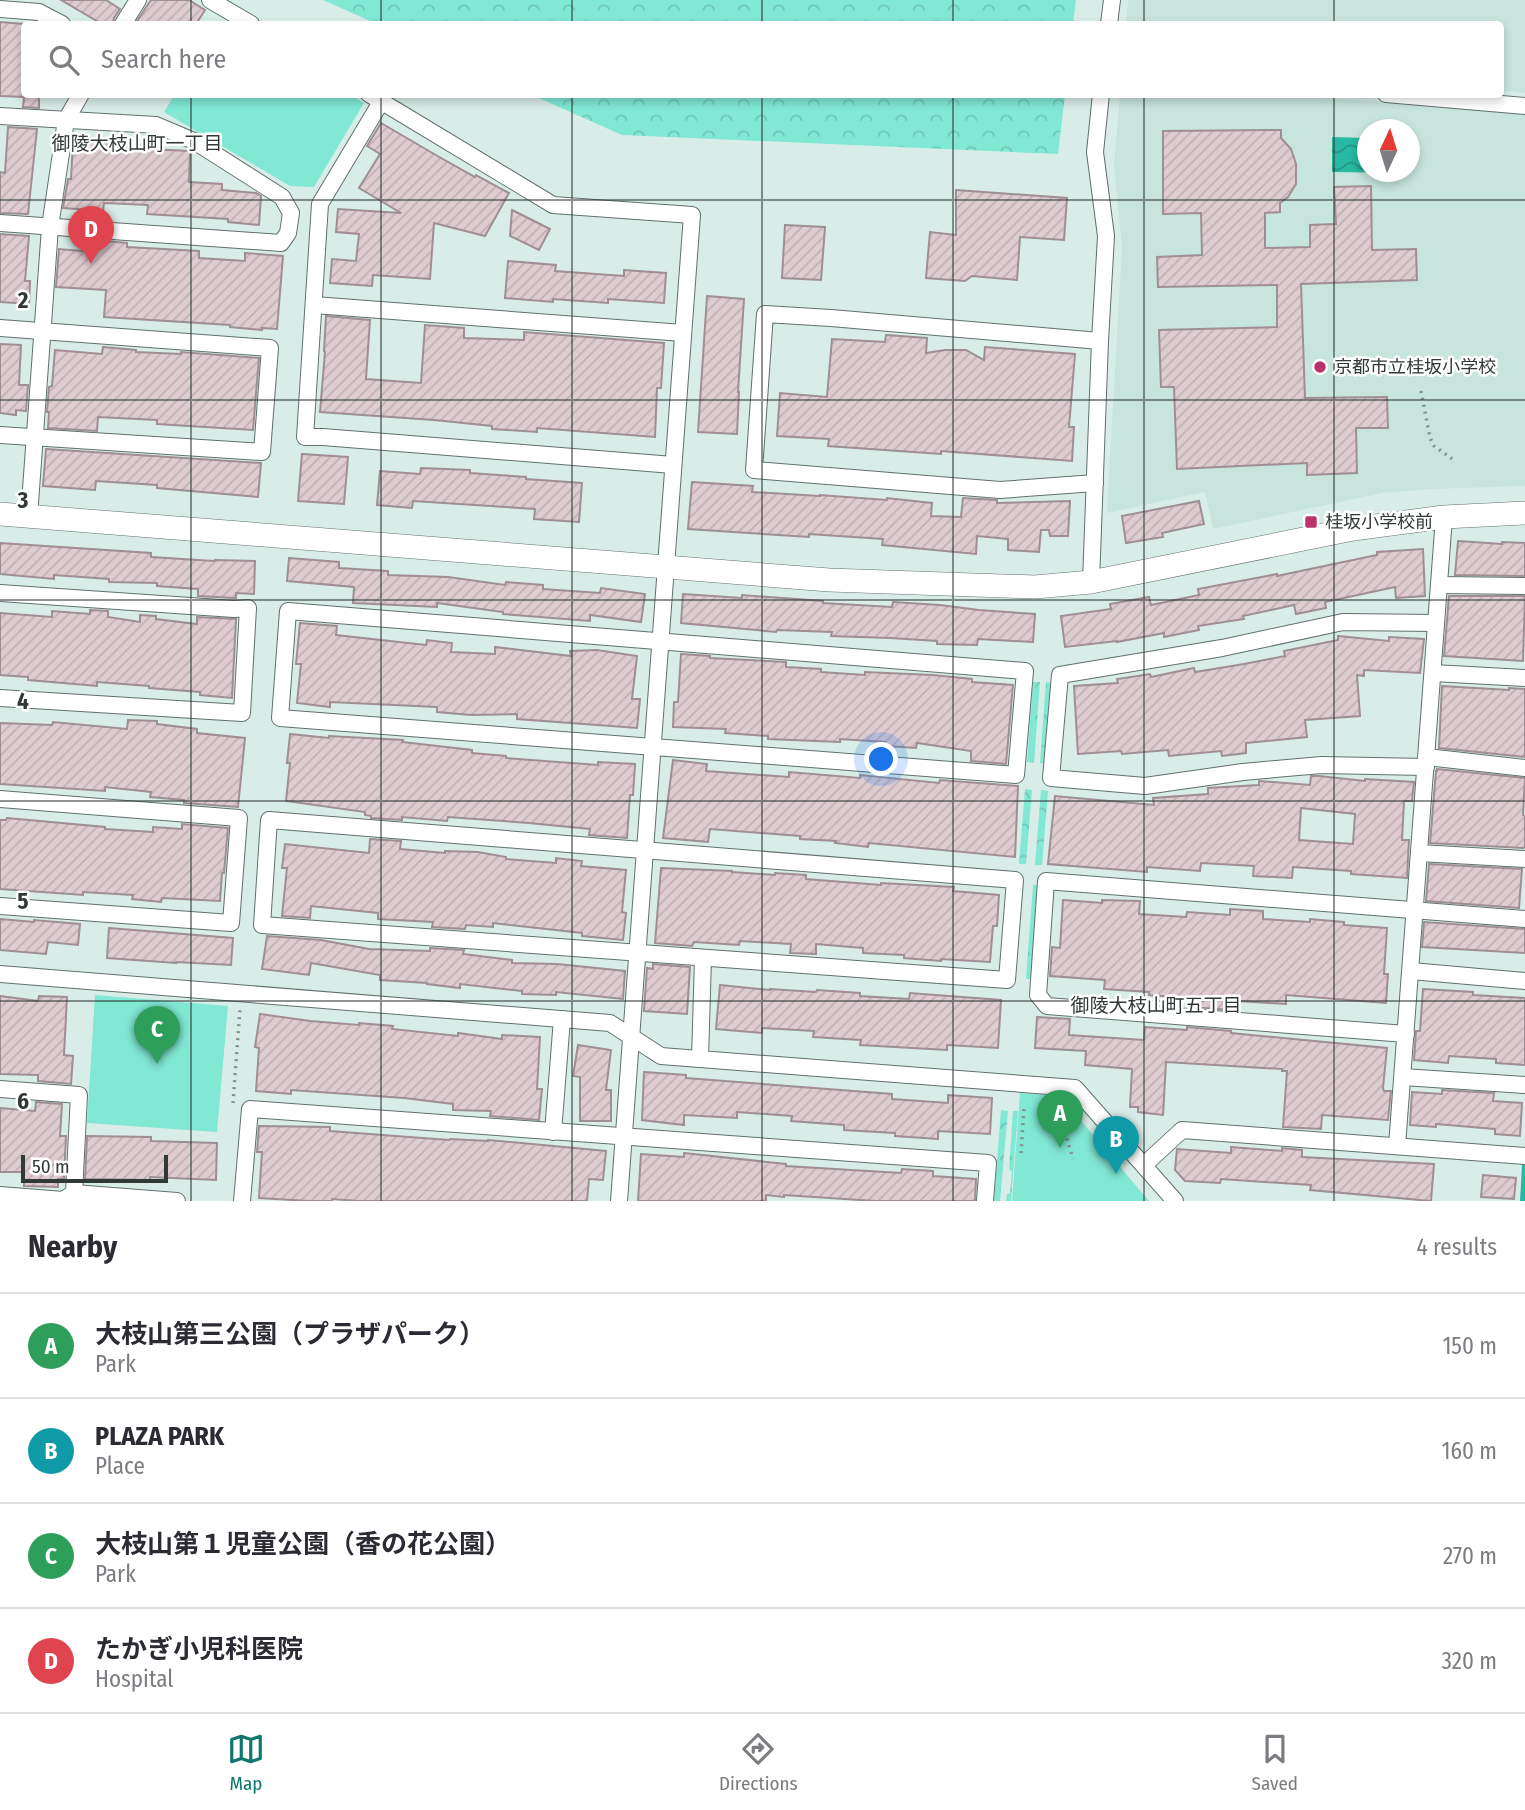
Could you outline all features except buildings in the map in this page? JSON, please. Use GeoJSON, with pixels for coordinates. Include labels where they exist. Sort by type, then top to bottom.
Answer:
{"type":"FeatureCollection","features":[{"type":"Feature","properties":{"kind":"street"},"geometry":{"type":"LineString","coordinates":[[125,21],[138,0]]}},
{"type":"Feature","properties":{"kind":"street"},"geometry":{"type":"LineString","coordinates":[[210,0],[246,21]]}},
{"type":"Feature","properties":{"kind":"street"},"geometry":{"type":"LineString","coordinates":[[1109,21],[1112,0]]}},
{"type":"Feature","properties":{"kind":"street"},"geometry":{"type":"LineString","coordinates":[[0,9],[39,12],[56,21]]}},
{"type":"Feature","properties":{"kind":"street"},"geometry":{"type":"LineString","coordinates":[[29,517],[50,227],[66,120],[79,98]]}},
{"type":"Feature","properties":{"kind":"street"},"geometry":{"type":"LineString","coordinates":[[619,1201],[692,215],[553,205],[375,98],[320,204],[305,437],[673,466]]}},
{"type":"Feature","properties":{"kind":"street"},"geometry":{"type":"LineString","coordinates":[[1091,582],[1106,236],[1095,152],[1101,98]]}},
{"type":"Feature","properties":{"kind":"street"},"geometry":{"type":"LineString","coordinates":[[1432,98],[1525,106]]}},
{"type":"Feature","properties":{"kind":"street"},"geometry":{"type":"LineString","coordinates":[[0,116],[156,125],[194,141],[282,197],[290,213],[288,233],[281,243],[0,223]]}},
{"type":"Feature","properties":{"kind":"street"},"geometry":{"type":"LineString","coordinates":[[314,305],[683,333]]}},
{"type":"Feature","properties":{"kind":"street"},"geometry":{"type":"LineString","coordinates":[[1095,483],[1000,490],[754,470],[765,314],[1100,341]]}},
{"type":"Feature","properties":{"kind":"street"},"geometry":{"type":"LineString","coordinates":[[0,328],[270,348],[262,452],[0,435]]}},
{"type":"Feature","properties":{"kind":"street"},"geometry":{"type":"LineString","coordinates":[[0,514],[829,580],[1035,587],[1091,582],[1353,529],[1444,517],[1525,513]]}},
{"type":"Feature","properties":{"kind":"street"},"geometry":{"type":"LineString","coordinates":[[1398,1146],[1444,517]]}},
{"type":"Feature","properties":{"kind":"street"},"geometry":{"type":"LineString","coordinates":[[1439,585],[1525,586]]}},
{"type":"Feature","properties":{"kind":"street"},"geometry":{"type":"LineString","coordinates":[[0,593],[248,608],[242,713],[0,698]]}},
{"type":"Feature","properties":{"kind":"street"},"geometry":{"type":"LineString","coordinates":[[288,611],[660,641],[1025,671],[1016,775],[281,718],[288,611]]}},
{"type":"Feature","properties":{"kind":"street"},"geometry":{"type":"LineString","coordinates":[[1436,623],[1343,622],[1222,648],[1060,675],[1051,778],[1144,786],[1243,772],[1321,765],[1426,762],[1525,768]]}},
{"type":"Feature","properties":{"kind":"street"},"geometry":{"type":"LineString","coordinates":[[1433,673],[1525,678]]}},
{"type":"Feature","properties":{"kind":"street"},"geometry":{"type":"LineString","coordinates":[[0,799],[239,818],[231,923],[0,906]]}},
{"type":"Feature","properties":{"kind":"street"},"geometry":{"type":"LineString","coordinates":[[269,820],[645,850],[1016,880],[1007,980],[262,925],[269,820]]}},
{"type":"Feature","properties":{"kind":"street"},"geometry":{"type":"LineString","coordinates":[[1419,853],[1525,859]]}},
{"type":"Feature","properties":{"kind":"street"},"geometry":{"type":"LineString","coordinates":[[1406,1034],[1047,1006],[1038,995],[1046,881],[1525,919]]}},
{"type":"Feature","properties":{"kind":"street"},"geometry":{"type":"LineString","coordinates":[[700,1059],[703,958]]}},
{"type":"Feature","properties":{"kind":"street"},"geometry":{"type":"LineString","coordinates":[[1410,971],[1525,981]]}},
{"type":"Feature","properties":{"kind":"street"},"geometry":{"type":"LineString","coordinates":[[0,974],[610,1023],[661,1056],[1075,1088],[1175,1201]]}},
{"type":"Feature","properties":{"kind":"street"},"geometry":{"type":"LineString","coordinates":[[553,1132],[562,1019]]}},
{"type":"Feature","properties":{"kind":"street"},"geometry":{"type":"LineString","coordinates":[[1403,1077],[1525,1084]]}},
{"type":"Feature","properties":{"kind":"street"},"geometry":{"type":"LineString","coordinates":[[0,1089],[79,1095],[74,1194]]}},
{"type":"Feature","properties":{"kind":"street"},"geometry":{"type":"LineString","coordinates":[[242,1201],[250,1109],[988,1163],[985,1201]]}},
{"type":"Feature","properties":{"kind":"street"},"geometry":{"type":"LineString","coordinates":[[1144,1165],[1182,1130],[1525,1156]]}},
{"type":"Feature","properties":{"kind":"street"},"geometry":{"type":"LineString","coordinates":[[0,1195],[63,1200],[74,1194],[177,1201]]}},
{"type":"Feature","properties":{"kind":"path"},"geometry":{"type":"LineString","coordinates":[[1421,391],[1430,438],[1434,446],[1454,460]]}},
{"type":"Feature","properties":{"kind":"path"},"geometry":{"type":"LineString","coordinates":[[233,1108],[241,993]]}},
{"type":"Feature","properties":{"kind":"path"},"geometry":{"type":"LineString","coordinates":[[1057,1105],[1073,1159]]}},
{"type":"Feature","properties":{"kind":"path"},"geometry":{"type":"LineString","coordinates":[[1021,1153],[1024,1108]]}},
{"type":"Feature","properties":{"kind":"shaded area"},"geometry":{"type":"Polygon","coordinates":[[[1128,0],[1525,0],[1525,93],[1504,91],[1504,21],[1126,21],[1128,0]]]}},
{"type":"Feature","properties":{"kind":"shaded area","name":"京都市立桂坂小学校"},"geometry":{"type":"Polygon","coordinates":[[[1120,98],[1325,98],[1525,113],[1525,486],[1382,493],[1213,529],[1205,492],[1107,513],[1122,247],[1114,167],[1120,98]]]}},
{"type":"Feature","properties":{"kind":"green space"},"geometry":{"type":"Polygon","coordinates":[[[323,0],[1076,0],[1073,21],[370,21],[323,0]]]}},
{"type":"Feature","properties":{"kind":"green space"},"geometry":{"type":"Polygon","coordinates":[[[173,98],[356,98],[364,103],[314,187],[290,186],[164,112],[173,98]]]}},
{"type":"Feature","properties":{"kind":"green space"},"geometry":{"type":"Polygon","coordinates":[[[539,98],[1065,98],[1058,154],[622,135],[539,98]]]}},
{"type":"Feature","properties":{"kind":"green space"},"geometry":{"type":"Polygon","coordinates":[[[1033,682],[1040,682],[1034,763],[1027,762],[1033,682]]]}},
{"type":"Feature","properties":{"kind":"green space"},"geometry":{"type":"Polygon","coordinates":[[[1046,682],[1054,683],[1047,764],[1040,763],[1046,682]]]}},
{"type":"Feature","properties":{"kind":"green space"},"geometry":{"type":"Polygon","coordinates":[[[1025,789],[1032,790],[1026,864],[1019,864],[1025,789]]]}},
{"type":"Feature","properties":{"kind":"green space"},"geometry":{"type":"Polygon","coordinates":[[[1041,790],[1048,791],[1042,865],[1035,865],[1041,790]]]}},
{"type":"Feature","properties":{"kind":"green space"},"geometry":{"type":"Polygon","coordinates":[[[1033,885],[1040,885],[1033,979],[1026,979],[1033,885]]]}},
{"type":"Feature","properties":{"kind":"green space"},"geometry":{"type":"Polygon","coordinates":[[[95,995],[228,1006],[217,1132],[87,1123],[95,995]]]}},
{"type":"Feature","properties":{"kind":"green space"},"geometry":{"type":"Polygon","coordinates":[[[1020,1093],[1060,1096],[1149,1201],[1012,1201],[1020,1093]]]}},
{"type":"Feature","properties":{"kind":"green space"},"geometry":{"type":"Polygon","coordinates":[[[1001,1110],[1008,1111],[1000,1201],[994,1201],[1001,1110]]]}},
{"type":"Feature","properties":{"kind":"green space"},"geometry":{"type":"Polygon","coordinates":[[[1013,1111],[1018,1111],[1011,1201],[1006,1201],[1007,1194],[1010,1193],[1012,1172],[1009,1169],[1013,1111]]]}},
{"type":"Feature","properties":{"kind":"water"},"geometry":{"type":"Polygon","coordinates":[[[1332,137],[1357,138],[1357,172],[1332,172],[1332,137]]]}},
{"type":"Feature","properties":{"kind":"waterway"},"geometry":{"type":"LineString","coordinates":[[1523,1201],[1525,1166]]}},
{"type":"Feature","properties":{"kind":"place","name":"たかぎ小児科医院"},"geometry":{"type":"Point","coordinates":[91,264]}},
{"type":"Feature","properties":{"kind":"place","name":"京都市立桂坂小学校"},"geometry":{"type":"Point","coordinates":[1320,367]}},
{"type":"Feature","properties":{"kind":"place","name":"桂坂小学校前"},"geometry":{"type":"Point","coordinates":[1311,522]}},
{"type":"Feature","properties":{"kind":"place","name":"大枝山第１児童公園（香の花公園）"},"geometry":{"type":"Point","coordinates":[157,1064]}},
{"type":"Feature","properties":{"kind":"place","name":"大枝山第三公園（プラザパーク）"},"geometry":{"type":"Point","coordinates":[1060,1148]}},
{"type":"Feature","properties":{"kind":"place","name":"PLAZA PARK"},"geometry":{"type":"Point","coordinates":[1116,1174]}},
{"type":"Feature","properties":{"kind":"district","name":"御陵大枝山町一丁目"},"geometry":{"type":"Point","coordinates":[137,143]}},
{"type":"Feature","properties":{"kind":"district","name":"御陵大枝山町五丁目"},"geometry":{"type":"Point","coordinates":[1156,1005]}}]}
